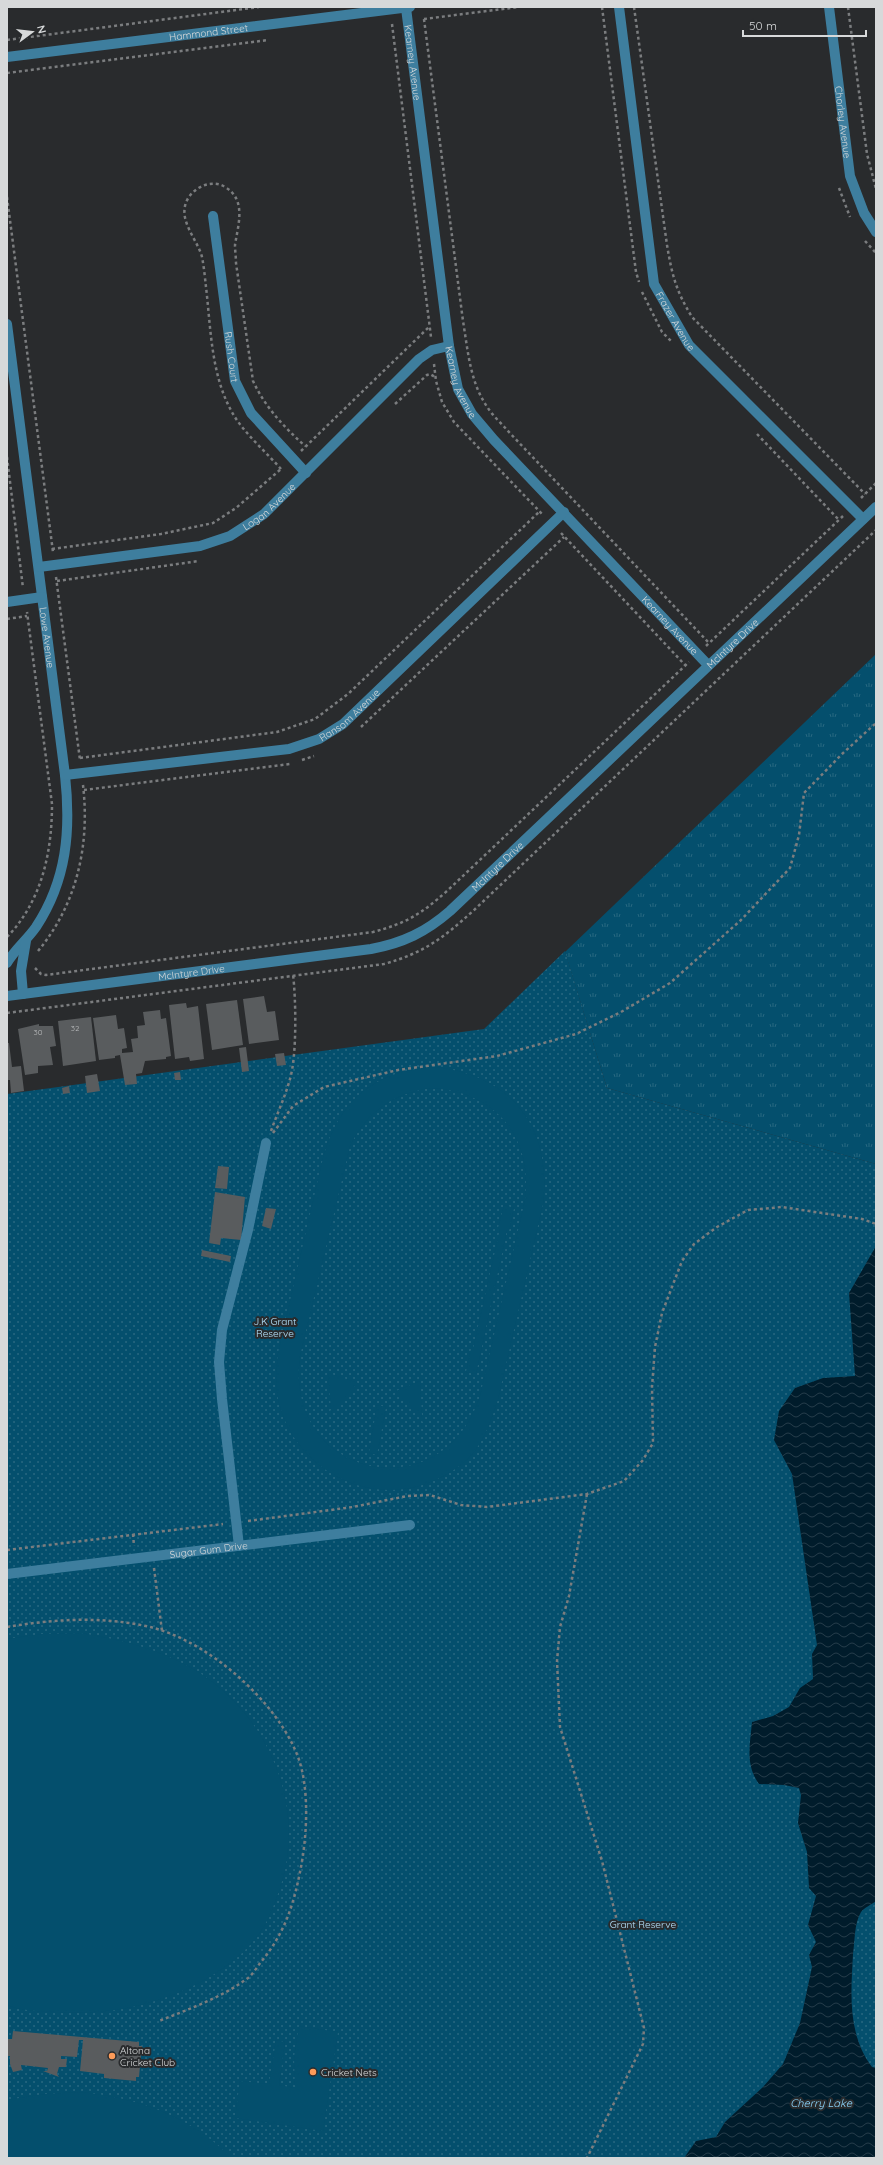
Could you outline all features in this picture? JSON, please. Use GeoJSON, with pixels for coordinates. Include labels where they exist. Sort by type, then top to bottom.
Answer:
{"type":"FeatureCollection","features":[{"type":"Feature","properties":{"kind":"street","name":"Hammond Street"},"geometry":{"type":"LineString","coordinates":[[7,56],[410,7]]}},
{"type":"Feature","properties":{"kind":"street","name":"Frazer Avenue"},"geometry":{"type":"LineString","coordinates":[[619,7],[654,284],[689,345],[863,519]]}},
{"type":"Feature","properties":{"kind":"street","name":"Chorley Avenue"},"geometry":{"type":"LineString","coordinates":[[829,7],[850,176],[864,213],[876,232]]}},
{"type":"Feature","properties":{"kind":"street","name":"Kearney Avenue"},"geometry":{"type":"LineString","coordinates":[[406,8],[449,346],[458,389],[472,414],[494,440],[708,665]]}},
{"type":"Feature","properties":{"kind":"street","name":"Rush Court"},"geometry":{"type":"LineString","coordinates":[[213,216],[235,381],[251,413],[306,473]]}},
{"type":"Feature","properties":{"kind":"street","name":"Lowe Avenue"},"geometry":{"type":"LineString","coordinates":[[7,324],[65,774],[69,822],[64,862],[54,896],[26,941],[11,956],[7,963]]}},
{"type":"Feature","properties":{"kind":"street","name":"Logan Avenue"},"geometry":{"type":"LineString","coordinates":[[39,567],[200,546],[230,536],[264,514],[419,359],[432,350],[449,346]]}},
{"type":"Feature","properties":{"kind":"street","name":"McIntyre Drive"},"geometry":{"type":"LineString","coordinates":[[7,996],[291,960],[387,946],[413,937],[437,923],[876,507]]}},
{"type":"Feature","properties":{"kind":"street","name":"Ransom Avenue"},"geometry":{"type":"LineString","coordinates":[[65,774],[290,749],[319,739],[343,724],[564,512]]}},
{"type":"Feature","properties":{"kind":"street"},"geometry":{"type":"LineString","coordinates":[[7,602],[42,597]]}},
{"type":"Feature","properties":{"kind":"street","name":"Lowe Avenue"},"geometry":{"type":"LineString","coordinates":[[23,994],[20,970],[26,941]]}},
{"type":"Feature","properties":{"kind":"street"},"geometry":{"type":"LineString","coordinates":[[239,1546],[219,1362],[222,1330],[248,1230],[266,1143]]}},
{"type":"Feature","properties":{"kind":"street","name":"Sugar Gum Drive"},"geometry":{"type":"LineString","coordinates":[[7,1574],[410,1525]]}},
{"type":"Feature","properties":{"kind":"path"},"geometry":{"type":"LineString","coordinates":[[7,40],[259,7]]}},
{"type":"Feature","properties":{"kind":"path"},"geometry":{"type":"LineString","coordinates":[[602,7],[636,272],[644,298],[662,332],[672,343]]}},
{"type":"Feature","properties":{"kind":"path"},"geometry":{"type":"LineString","coordinates":[[634,7],[667,245],[672,274],[678,294],[692,317],[702,328],[865,494]]}},
{"type":"Feature","properties":{"kind":"path"},"geometry":{"type":"LineString","coordinates":[[848,7],[867,154],[876,190]]}},
{"type":"Feature","properties":{"kind":"path"},"geometry":{"type":"LineString","coordinates":[[424,20],[463,321],[471,369],[476,385],[488,408],[507,430],[709,642]]}},
{"type":"Feature","properties":{"kind":"path"},"geometry":{"type":"LineString","coordinates":[[392,24],[432,350],[436,380],[442,402],[454,422],[685,665]]}},
{"type":"Feature","properties":{"kind":"path"},"geometry":{"type":"LineString","coordinates":[[52,549],[161,534],[213,523],[236,508],[292,459],[430,326]]}},
{"type":"Feature","properties":{"kind":"path"},"geometry":{"type":"LineString","coordinates":[[752,429],[839,520]]}},
{"type":"Feature","properties":{"kind":"path"},"geometry":{"type":"LineString","coordinates":[[7,457],[52,804],[52,827],[45,871],[32,902],[7,937]]}},
{"type":"Feature","properties":{"kind":"path"},"geometry":{"type":"LineString","coordinates":[[20,970],[27,965],[34,964],[36,971],[46,975],[374,932],[399,925],[423,912],[839,520],[876,483]]}},
{"type":"Feature","properties":{"kind":"path"},"geometry":{"type":"LineString","coordinates":[[80,758],[277,732],[315,719],[348,694],[540,512]]}},
{"type":"Feature","properties":{"kind":"path"},"geometry":{"type":"LineString","coordinates":[[7,1013],[384,964],[412,955],[446,936],[876,530]]}},
{"type":"Feature","properties":{"kind":"path"},"geometry":{"type":"LineString","coordinates":[[360,728],[564,537]]}},
{"type":"Feature","properties":{"kind":"path"},"geometry":{"type":"LineString","coordinates":[[7,619],[27,616]]}},
{"type":"Feature","properties":{"kind":"path"},"geometry":{"type":"LineString","coordinates":[[266,1143],[292,1106],[324,1087],[398,1070],[497,1056],[576,1034],[621,1012],[670,984],[741,920],[790,868],[799,835],[804,793],[842,754],[876,724]]}},
{"type":"Feature","properties":{"kind":"path"},"geometry":{"type":"LineString","coordinates":[[84,790],[288,764],[321,753]]}},
{"type":"Feature","properties":{"kind":"path"},"geometry":{"type":"LineString","coordinates":[[266,1143],[290,1080],[293,1066],[295,1012],[291,960]]}},
{"type":"Feature","properties":{"kind":"path"},"geometry":{"type":"LineString","coordinates":[[461,1505],[486,1507],[587,1494],[624,1481],[643,1460],[653,1443],[652,1386],[655,1347],[662,1313],[682,1261],[694,1244],[717,1227],[748,1210],[782,1207],[862,1219],[876,1224]]}},
{"type":"Feature","properties":{"kind":"path"},"geometry":{"type":"LineString","coordinates":[[587,1494],[569,1596],[560,1627],[557,1661],[560,1727],[602,1861],[644,2028],[643,2044],[587,2158]]}},
{"type":"Feature","properties":{"kind":"path"},"geometry":{"type":"LineString","coordinates":[[153,1556],[162,1631]]}},
{"type":"Feature","properties":{"kind":"path"},"geometry":{"type":"LineString","coordinates":[[7,1627],[47,1620],[94,1620],[151,1627],[197,1645],[241,1678],[278,1720],[298,1757],[306,1797],[306,1846],[295,1898],[277,1942],[249,1977],[207,2002],[158,2021]]}},
{"type":"Feature","properties":{"kind":"green space"},"geometry":{"type":"Polygon","coordinates":[[[876,654],[876,1164],[607,1088],[565,952],[876,654]]]}},
{"type":"Feature","properties":{"kind":"green space"},"geometry":{"type":"Polygon","coordinates":[[[565,951],[607,1088],[876,1164],[876,2158],[7,2158],[7,1094],[484,1029],[565,951]]]}},
{"type":"Feature","properties":{"kind":"green space"},"geometry":{"type":"Polygon","coordinates":[[[436,1067],[463,1072],[486,1081],[506,1094],[521,1110],[533,1129],[541,1151],[544,1176],[543,1204],[498,1399],[482,1440],[474,1452],[462,1464],[447,1474],[423,1485],[391,1490],[368,1488],[346,1481],[325,1470],[308,1455],[293,1436],[283,1415],[277,1392],[276,1372],[278,1353],[323,1158],[330,1138],[339,1120],[350,1105],[363,1092],[378,1082],[395,1074],[414,1069],[436,1067]],[[432,1088],[418,1090],[394,1099],[373,1114],[357,1134],[350,1146],[300,1356],[301,1397],[316,1430],[339,1453],[369,1466],[402,1467],[433,1457],[461,1433],[480,1396],[525,1200],[526,1177],[523,1156],[516,1138],[506,1122],[492,1109],[475,1098],[455,1091],[432,1088]]]}},
{"type":"Feature","properties":{"kind":"green space"},"geometry":{"type":"Polygon","coordinates":[[[504,1205],[514,1208],[509,1231],[507,1230],[476,1374],[466,1372],[471,1349],[473,1349],[504,1205]]]}},
{"type":"Feature","properties":{"kind":"green space"},"geometry":{"type":"Polygon","coordinates":[[[328,1373],[358,1383],[332,1411],[331,1415],[328,1413],[331,1410],[328,1373]]]}},
{"type":"Feature","properties":{"kind":"green space"},"geometry":{"type":"Polygon","coordinates":[[[420,1381],[422,1417],[425,1419],[423,1422],[396,1391],[420,1381]]]}},
{"type":"Feature","properties":{"kind":"green space"},"geometry":{"type":"Polygon","coordinates":[[[377,1405],[386,1407],[377,1455],[369,1453],[377,1405]]]}},
{"type":"Feature","properties":{"kind":"green space"},"geometry":{"type":"Polygon","coordinates":[[[81,1633],[109,1638],[163,1654],[188,1666],[216,1685],[240,1707],[259,1734],[274,1763],[284,1794],[289,1826],[287,1859],[277,1897],[260,1933],[241,1954],[224,1968],[204,1980],[182,1991],[160,1999],[138,2006],[115,2010],[94,2012],[49,2012],[25,2010],[7,2005],[7,1639],[41,1634],[81,1633]]]}},
{"type":"Feature","properties":{"kind":"green space","name":"Cricket Nets"},"geometry":{"type":"Polygon","coordinates":[[[299,2026],[338,2032],[323,2131],[235,2118],[240,2081],[269,2084],[276,2040],[285,2042],[279,2085],[295,2088],[294,2057],[299,2026]]]}},
{"type":"Feature","properties":{"kind":"green space"},"geometry":{"type":"Polygon","coordinates":[[[81,2092],[124,2099],[162,2112],[180,2120],[198,2131],[232,2158],[7,2158],[7,2100],[45,2094],[81,2092]]]}},
{"type":"Feature","properties":{"kind":"water","name":"Cherry Lake"},"geometry":{"type":"Polygon","coordinates":[[[876,1246],[876,1901],[861,1912],[857,1922],[853,1954],[852,2013],[858,2041],[872,2067],[876,2068],[876,2158],[684,2158],[696,2141],[716,2137],[725,2122],[763,2087],[783,2064],[800,2023],[812,1967],[809,1955],[816,1942],[808,1925],[816,1896],[809,1888],[807,1852],[798,1823],[801,1795],[799,1788],[784,1785],[759,1784],[750,1762],[752,1722],[773,1716],[789,1707],[800,1688],[813,1679],[812,1654],[817,1645],[792,1474],[774,1440],[779,1411],[795,1388],[823,1378],[855,1376],[849,1293],[876,1246]]]}},
{"type":"Feature","properties":{"kind":"building"},"geometry":{"type":"Polygon","coordinates":[[[264,996],[267,1012],[275,1011],[279,1040],[249,1044],[243,999],[264,996]]]}},
{"type":"Feature","properties":{"kind":"building"},"geometry":{"type":"Polygon","coordinates":[[[237,1000],[243,1045],[212,1050],[206,1004],[237,1000]]]}},
{"type":"Feature","properties":{"kind":"building"},"geometry":{"type":"Polygon","coordinates":[[[186,1003],[187,1008],[198,1006],[204,1059],[190,1061],[189,1057],[175,1059],[169,1005],[186,1003]]]}},
{"type":"Feature","properties":{"kind":"building"},"geometry":{"type":"Polygon","coordinates":[[[160,1010],[161,1019],[166,1018],[171,1056],[166,1057],[166,1059],[145,1061],[142,1073],[136,1074],[137,1084],[125,1085],[120,1055],[115,1056],[115,1058],[99,1060],[93,1018],[116,1015],[118,1029],[124,1028],[127,1048],[122,1049],[122,1053],[133,1052],[131,1039],[138,1038],[137,1026],[145,1025],[143,1012],[160,1010]]]}},
{"type":"Feature","properties":{"kind":"building"},"geometry":{"type":"Polygon","coordinates":[[[91,1017],[96,1061],[63,1066],[58,1021],[91,1017]]]}},
{"type":"Feature","properties":{"kind":"building"},"geometry":{"type":"Polygon","coordinates":[[[39,1024],[39,1026],[53,1026],[56,1046],[50,1047],[53,1065],[38,1066],[38,1073],[25,1075],[18,1029],[39,1024]]]}},
{"type":"Feature","properties":{"kind":"building"},"geometry":{"type":"Polygon","coordinates":[[[7,1043],[9,1043],[12,1067],[21,1066],[24,1091],[11,1093],[10,1080],[7,1080],[7,1043]]]}},
{"type":"Feature","properties":{"kind":"building"},"geometry":{"type":"Polygon","coordinates":[[[246,1047],[249,1071],[242,1072],[239,1048],[246,1047]]]}},
{"type":"Feature","properties":{"kind":"building"},"geometry":{"type":"Polygon","coordinates":[[[284,1053],[286,1065],[277,1066],[275,1054],[284,1053]]]}},
{"type":"Feature","properties":{"kind":"building"},"geometry":{"type":"Polygon","coordinates":[[[180,1072],[181,1080],[175,1080],[174,1073],[180,1072]]]}},
{"type":"Feature","properties":{"kind":"building"},"geometry":{"type":"Polygon","coordinates":[[[97,1074],[100,1091],[87,1093],[85,1076],[97,1074]]]}},
{"type":"Feature","properties":{"kind":"building"},"geometry":{"type":"Polygon","coordinates":[[[69,1086],[70,1093],[63,1094],[62,1088],[69,1086]]]}},
{"type":"Feature","properties":{"kind":"building"},"geometry":{"type":"Polygon","coordinates":[[[218,1166],[229,1167],[227,1189],[215,1188],[218,1166]]]}},
{"type":"Feature","properties":{"kind":"building"},"geometry":{"type":"Polygon","coordinates":[[[215,1192],[245,1197],[241,1240],[221,1238],[220,1245],[209,1243],[215,1192]]]}},
{"type":"Feature","properties":{"kind":"building"},"geometry":{"type":"Polygon","coordinates":[[[266,1208],[276,1209],[271,1229],[262,1226],[266,1208]]]}},
{"type":"Feature","properties":{"kind":"building"},"geometry":{"type":"Polygon","coordinates":[[[202,1250],[231,1256],[230,1262],[201,1256],[202,1250]]]}},
{"type":"Feature","properties":{"kind":"building","name":"Altona Cricket Club"},"geometry":{"type":"Polygon","coordinates":[[[13,2031],[139,2042],[139,2046],[142,2046],[139,2077],[136,2077],[136,2081],[104,2078],[104,2074],[80,2071],[83,2040],[79,2040],[77,2057],[61,2056],[61,2059],[67,2059],[66,2067],[59,2067],[57,2074],[59,2077],[43,2071],[47,2071],[48,2068],[21,2065],[22,2070],[13,2072],[10,2064],[10,2056],[7,2056],[7,2039],[12,2039],[13,2031]]]}},
{"type":"Feature","properties":{"kind":"place","name":"Altona Cricket Club"},"geometry":{"type":"Point","coordinates":[112,2056]}},
{"type":"Feature","properties":{"kind":"place","name":"Cricket Nets"},"geometry":{"type":"Point","coordinates":[313,2072]}},
{"type":"Feature","properties":{"kind":"park label","name":"J.K Grant Reserve"},"geometry":{"type":"Point","coordinates":[275,1326]}},
{"type":"Feature","properties":{"kind":"park label","name":"Grant Reserve"},"geometry":{"type":"Point","coordinates":[643,1924]}}]}
